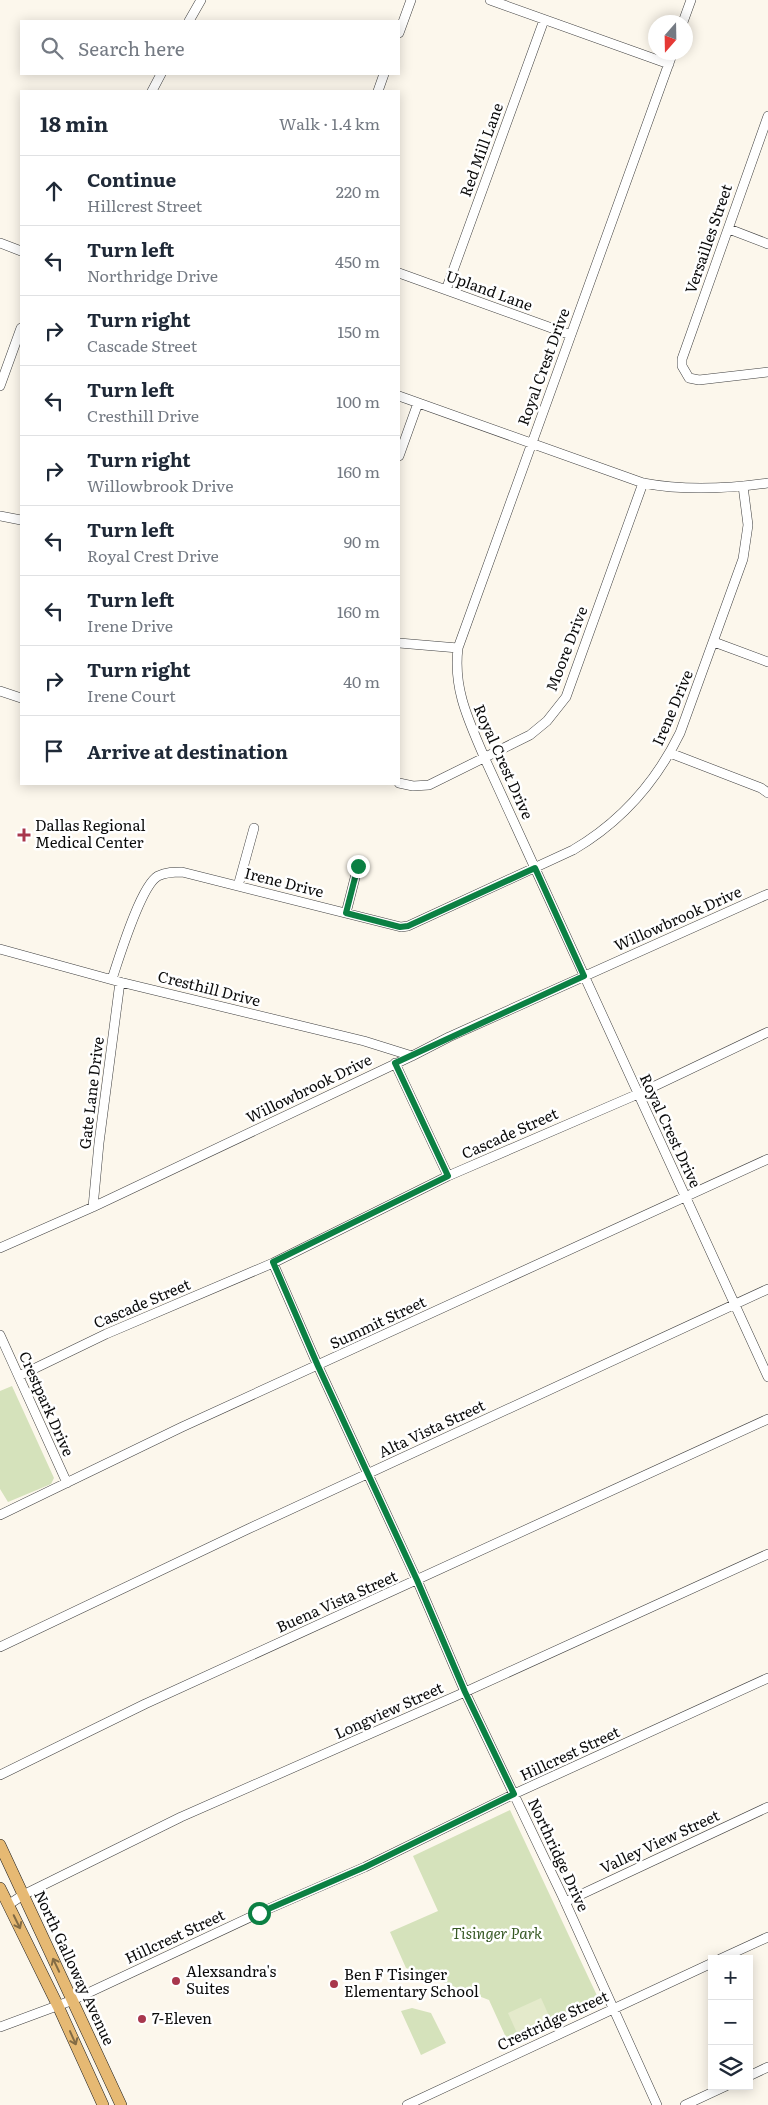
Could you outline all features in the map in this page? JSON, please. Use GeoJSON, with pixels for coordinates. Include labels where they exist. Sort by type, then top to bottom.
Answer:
{"type":"FeatureCollection","features":[{"type":"Feature","properties":{"kind":"main road","name":"North Galloway Avenue"},"geometry":{"type":"LineString","coordinates":[[0,1845],[121,2105]]}},
{"type":"Feature","properties":{"kind":"main road","name":"North Galloway Avenue"},"geometry":{"type":"LineString","coordinates":[[4,1896],[58,2006],[103,2105]]}},
{"type":"Feature","properties":{"kind":"street"},"geometry":{"type":"LineString","coordinates":[[189,20],[201,0]]}},
{"type":"Feature","properties":{"kind":"street"},"geometry":{"type":"LineString","coordinates":[[400,30],[411,0]]}},
{"type":"Feature","properties":{"kind":"street"},"geometry":{"type":"LineString","coordinates":[[490,0],[669,64]]}},
{"type":"Feature","properties":{"kind":"street"},"geometry":{"type":"LineString","coordinates":[[686,15],[692,0]]}},
{"type":"Feature","properties":{"kind":"street","name":"Red Mill Lane"},"geometry":{"type":"LineString","coordinates":[[446,290],[544,20]]}},
{"type":"Feature","properties":{"kind":"street","name":"Royal Crest Drive"},"geometry":{"type":"LineString","coordinates":[[670,60],[458,648],[456,668],[463,707],[484,759],[768,1377]]}},
{"type":"Feature","properties":{"kind":"street"},"geometry":{"type":"LineString","coordinates":[[153,90],[160,75]]}},
{"type":"Feature","properties":{"kind":"street"},"geometry":{"type":"LineString","coordinates":[[378,90],[384,75]]}},
{"type":"Feature","properties":{"kind":"street","name":"Versailles Street"},"geometry":{"type":"LineString","coordinates":[[768,116],[764,138],[682,360],[685,372],[689,378],[699,380],[768,372]]}},
{"type":"Feature","properties":{"kind":"street"},"geometry":{"type":"LineString","coordinates":[[729,229],[768,244]]}},
{"type":"Feature","properties":{"kind":"street"},"geometry":{"type":"LineString","coordinates":[[0,244],[20,251]]}},
{"type":"Feature","properties":{"kind":"street","name":"Upland Lane"},"geometry":{"type":"LineString","coordinates":[[400,273],[571,335]]}},
{"type":"Feature","properties":{"kind":"street"},"geometry":{"type":"LineString","coordinates":[[0,386],[20,331]]}},
{"type":"Feature","properties":{"kind":"street"},"geometry":{"type":"LineString","coordinates":[[400,396],[643,484],[666,488],[704,489],[768,483]]}},
{"type":"Feature","properties":{"kind":"street"},"geometry":{"type":"LineString","coordinates":[[400,453],[418,403]]}},
{"type":"Feature","properties":{"kind":"street","name":"Moore Drive"},"geometry":{"type":"LineString","coordinates":[[400,783],[413,786],[429,785],[530,735],[547,721],[566,697],[643,484]]}},
{"type":"Feature","properties":{"kind":"street","name":"Irene Drive"},"geometry":{"type":"LineString","coordinates":[[127,935],[149,886],[157,876],[167,873],[182,872],[400,927],[408,926],[535,868],[597,836],[632,805],[651,782],[670,753],[680,733],[743,559],[748,525],[743,486]]}},
{"type":"Feature","properties":{"kind":"street"},"geometry":{"type":"LineString","coordinates":[[0,516],[20,520]]}},
{"type":"Feature","properties":{"kind":"street"},"geometry":{"type":"LineString","coordinates":[[714,642],[768,662]]}},
{"type":"Feature","properties":{"kind":"street"},"geometry":{"type":"LineString","coordinates":[[400,643],[415,646],[458,648]]}},
{"type":"Feature","properties":{"kind":"street"},"geometry":{"type":"LineString","coordinates":[[0,691],[20,698]]}},
{"type":"Feature","properties":{"kind":"street"},"geometry":{"type":"LineString","coordinates":[[670,753],[761,788],[768,793]]}},
{"type":"Feature","properties":{"kind":"street"},"geometry":{"type":"LineString","coordinates":[[238,886],[254,828]]}},
{"type":"Feature","properties":{"kind":"street"},"geometry":{"type":"LineString","coordinates":[[346,913],[358,866]]}},
{"type":"Feature","properties":{"kind":"street","name":"Willowbrook Drive"},"geometry":{"type":"LineString","coordinates":[[0,1248],[93,1207],[456,1034],[768,894]]}},
{"type":"Feature","properties":{"kind":"street","name":"Gate Lane Drive"},"geometry":{"type":"LineString","coordinates":[[93,1207],[116,980],[127,935]]}},
{"type":"Feature","properties":{"kind":"street","name":"Cresthill Drive"},"geometry":{"type":"LineString","coordinates":[[0,949],[116,980],[364,1041],[412,1056]]}},
{"type":"Feature","properties":{"kind":"street","name":"Cascade Street"},"geometry":{"type":"LineString","coordinates":[[19,1376],[106,1334],[273,1262],[448,1176],[638,1094],[768,1032]]}},
{"type":"Feature","properties":{"kind":"street"},"geometry":{"type":"LineString","coordinates":[[395,1063],[448,1176]]}},
{"type":"Feature","properties":{"kind":"street","name":"Summit Street"},"geometry":{"type":"LineString","coordinates":[[0,1515],[182,1427],[768,1159]]}},
{"type":"Feature","properties":{"kind":"street","name":"Northridge Drive"},"geometry":{"type":"LineString","coordinates":[[273,1262],[318,1366],[417,1580],[465,1692],[565,1902],[657,2105]]}},
{"type":"Feature","properties":{"kind":"street","name":"Alta Vista Street"},"geometry":{"type":"LineString","coordinates":[[0,1647],[768,1289]]}},
{"type":"Feature","properties":{"kind":"street","name":"Crestpark Drive"},"geometry":{"type":"LineString","coordinates":[[0,1335],[67,1484]]}},
{"type":"Feature","properties":{"kind":"street","name":"Buena Vista Street"},"geometry":{"type":"LineString","coordinates":[[0,1775],[145,1704],[768,1419]]}},
{"type":"Feature","properties":{"kind":"street","name":"Longview Street"},"geometry":{"type":"LineString","coordinates":[[23,1895],[181,1817],[465,1692],[768,1554]]}},
{"type":"Feature","properties":{"kind":"street","name":"Hillcrest Street"},"geometry":{"type":"LineString","coordinates":[[0,2027],[73,2000],[259,1913],[365,1867],[514,1794],[768,1678]]}},
{"type":"Feature","properties":{"kind":"street","name":"Valley View Street"},"geometry":{"type":"LineString","coordinates":[[565,1902],[768,1807]]}},
{"type":"Feature","properties":{"kind":"street"},"geometry":{"type":"LineString","coordinates":[[4,1896],[23,1895]]}},
{"type":"Feature","properties":{"kind":"street"},"geometry":{"type":"LineString","coordinates":[[729,1955],[768,1937]]}},
{"type":"Feature","properties":{"kind":"street","name":"Crestridge Street"},"geometry":{"type":"LineString","coordinates":[[407,2105],[708,1965]]}},
{"type":"Feature","properties":{"kind":"street"},"geometry":{"type":"LineString","coordinates":[[753,2074],[768,2067]]}},
{"type":"Feature","properties":{"kind":"street"},"geometry":{"type":"LineString","coordinates":[[685,2105],[717,2090]]}},
{"type":"Feature","properties":{"kind":"green space"},"geometry":{"type":"Polygon","coordinates":[[[12,1386],[54,1478],[51,1484],[8,1502],[0,1489],[0,1391],[12,1386]]]}},
{"type":"Feature","properties":{"kind":"green space","name":"Tisinger Park"},"geometry":{"type":"Polygon","coordinates":[[[510,1810],[600,2002],[509,2044],[489,2000],[406,1968],[390,1932],[438,1911],[413,1856],[510,1810]]]}},
{"type":"Feature","properties":{"kind":"green space"},"geometry":{"type":"Polygon","coordinates":[[[541,1998],[550,2018],[517,2033],[508,2013],[541,1998]]]}},
{"type":"Feature","properties":{"kind":"green space"},"geometry":{"type":"Polygon","coordinates":[[[412,2008],[431,2013],[446,2043],[421,2055],[401,2011],[412,2008]]]}},
{"type":"Feature","properties":{"kind":"place","name":"Dallas Regional Medical Center"},"geometry":{"type":"Point","coordinates":[24,835]}},
{"type":"Feature","properties":{"kind":"place","name":"Alexsandra's Suites"},"geometry":{"type":"Point","coordinates":[176,1981]}},
{"type":"Feature","properties":{"kind":"place","name":"Ben F Tisinger Elementary School"},"geometry":{"type":"Point","coordinates":[334,1984]}},
{"type":"Feature","properties":{"kind":"place","name":"7-Eleven"},"geometry":{"type":"Point","coordinates":[142,2019]}},
{"type":"Feature","properties":{"kind":"route"},"geometry":{"type":"LineString","coordinates":[[259,1913],[365,1867],[514,1794],[465,1692],[417,1580],[318,1366],[273,1262],[448,1176],[395,1063],[584,976],[535,868],[408,926],[400,927],[346,913],[358,866]]}}]}
